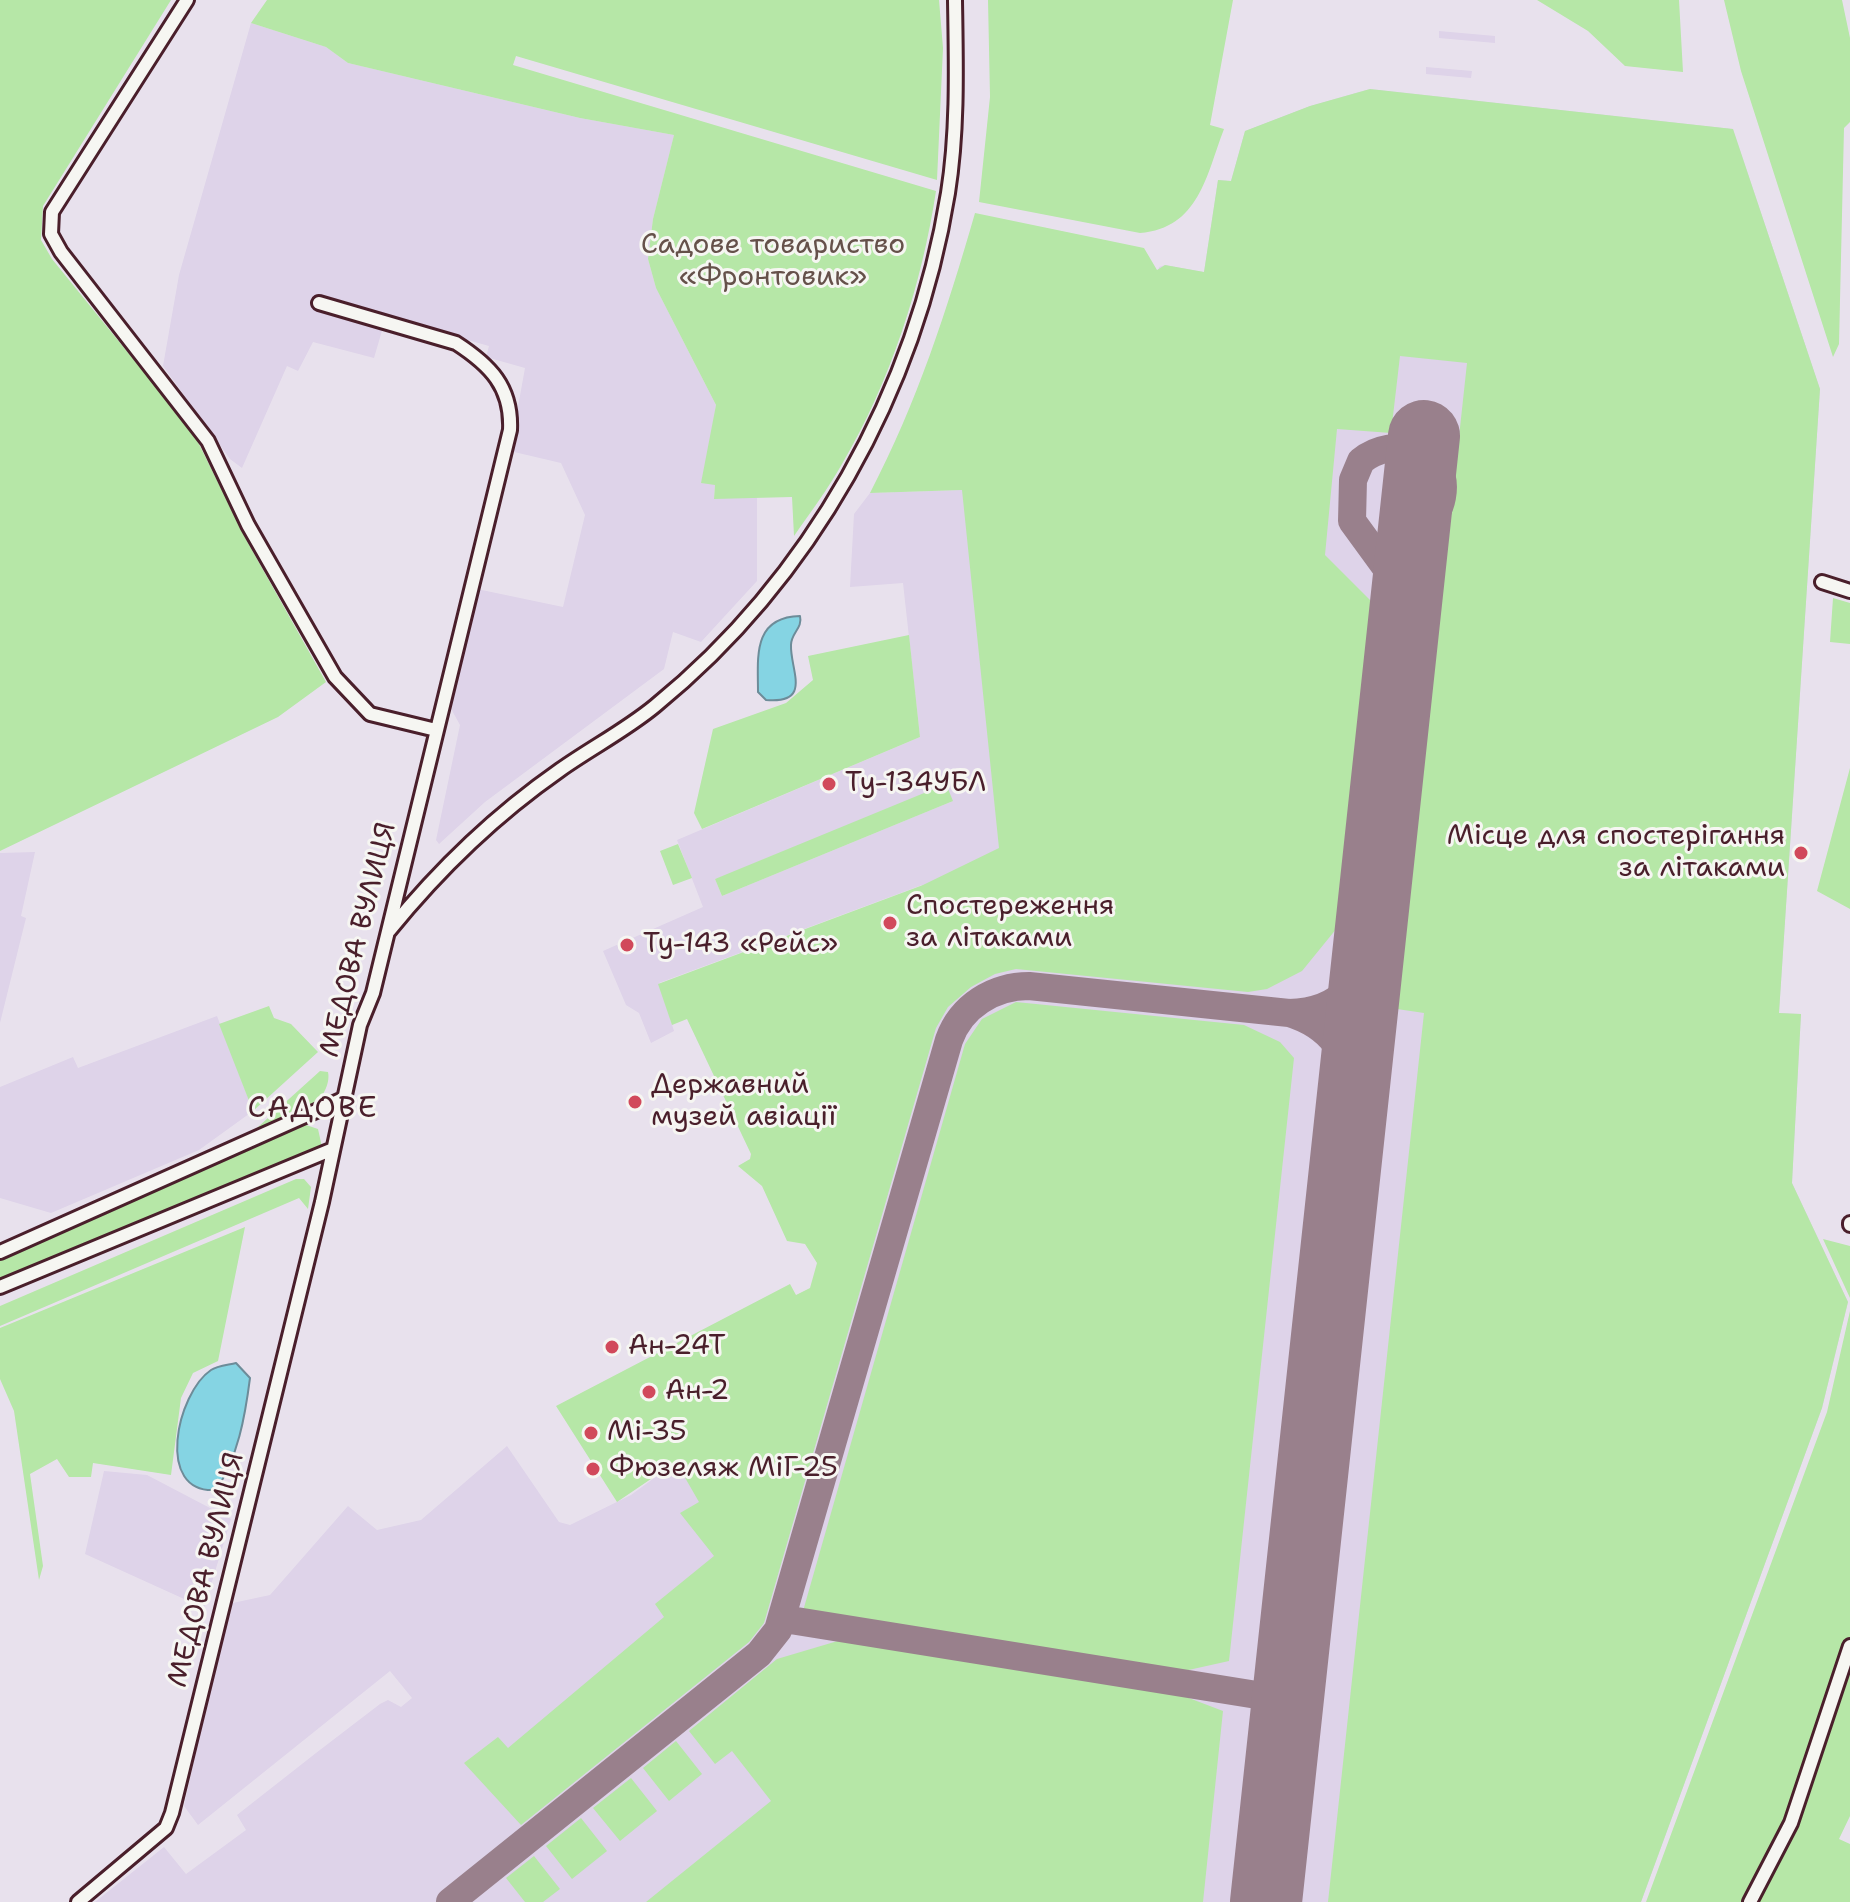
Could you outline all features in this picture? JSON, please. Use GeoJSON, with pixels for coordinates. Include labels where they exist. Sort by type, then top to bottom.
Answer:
{"type":"FeatureCollection","features":[{"type":"Feature","properties":{"kind":"street"},"geometry":{"type":"LineString","coordinates":[[187,0],[52,212],[51,234],[61,252],[208,441],[248,525],[335,677],[370,714],[436,730]]}},
{"type":"Feature","properties":{"kind":"street"},"geometry":{"type":"LineString","coordinates":[[387,933],[463,846],[496,817],[653,708],[707,660],[779,581],[827,512],[856,463],[886,400],[925,294],[941,235],[949,189],[956,86],[955,0]]}},
{"type":"Feature","properties":{"kind":"street","name":"МЕДОВА ВУЛИЦЯ"},"geometry":{"type":"LineString","coordinates":[[78,1902],[166,1828],[172,1813],[343,1099],[387,933],[510,430],[509,399],[500,380],[456,343],[319,303]]}},
{"type":"Feature","properties":{"kind":"street"},"geometry":{"type":"LineString","coordinates":[[1822,582],[1850,591]]}},
{"type":"Feature","properties":{"kind":"street"},"geometry":{"type":"LineString","coordinates":[[0,1252],[343,1099]]}},
{"type":"Feature","properties":{"kind":"street"},"geometry":{"type":"LineString","coordinates":[[0,1287],[333,1149]]}},
{"type":"Feature","properties":{"kind":"street"},"geometry":{"type":"LineString","coordinates":[[1750,1902],[1791,1823],[1850,1646]]}},
{"type":"Feature","properties":{"kind":"shaded area"},"geometry":{"type":"Polygon","coordinates":[[[251,23],[326,47],[348,63],[580,118],[674,135],[653,219],[648,259],[656,288],[716,405],[708,459],[715,485],[714,498],[757,498],[757,581],[701,642],[673,632],[664,669],[485,802],[439,844],[436,840],[460,725],[449,705],[477,589],[563,607],[585,515],[561,463],[510,451],[525,368],[486,357],[489,346],[386,317],[374,358],[313,342],[298,371],[287,366],[242,468],[230,459],[163,366],[179,275],[251,23]]]}},
{"type":"Feature","properties":{"kind":"shaded area"},"geometry":{"type":"Polygon","coordinates":[[[1439,31],[1495,36],[1495,43],[1439,38],[1439,31]]]}},
{"type":"Feature","properties":{"kind":"shaded area"},"geometry":{"type":"Polygon","coordinates":[[[1426,67],[1472,71],[1471,78],[1426,74],[1426,67]]]}},
{"type":"Feature","properties":{"kind":"shaded area"},"geometry":{"type":"Polygon","coordinates":[[[1370,89],[1733,129],[1820,389],[1779,1013],[1801,1014],[1792,1183],[1848,1302],[1822,1408],[1641,1902],[95,1902],[164,1847],[186,1874],[246,1830],[237,1815],[316,1753],[380,1704],[388,1700],[401,1707],[412,1698],[390,1671],[198,1825],[184,1806],[228,1604],[270,1595],[348,1506],[377,1530],[421,1520],[507,1446],[559,1522],[570,1525],[631,1495],[676,1462],[779,1405],[922,885],[659,983],[674,1031],[651,1043],[639,1013],[626,1005],[603,951],[703,907],[677,840],[920,737],[903,583],[850,587],[854,514],[870,493],[962,490],[1143,366],[1159,267],[1165,265],[1204,272],[1218,180],[1231,181],[1245,131],[1310,106],[1370,89]],[[953,801],[715,879],[722,896],[953,801]]]}},
{"type":"Feature","properties":{"kind":"shaded area"},"geometry":{"type":"Polygon","coordinates":[[[35,852],[21,916],[26,918],[0,1023],[0,853],[35,852]]]}},
{"type":"Feature","properties":{"kind":"shaded area"},"geometry":{"type":"Polygon","coordinates":[[[217,1016],[253,1111],[199,1150],[51,1213],[0,1198],[0,1087],[73,1057],[78,1068],[217,1016]]]}},
{"type":"Feature","properties":{"kind":"shaded area"},"geometry":{"type":"Polygon","coordinates":[[[104,1471],[147,1475],[231,1519],[204,1608],[85,1554],[104,1471]]]}},
{"type":"Feature","properties":{"kind":"green space"},"geometry":{"type":"Polygon","coordinates":[[[0,0],[171,0],[43,206],[41,240],[52,259],[194,434],[248,543],[326,682],[278,717],[0,851],[0,0]]]}},
{"type":"Feature","properties":{"kind":"green space"},"geometry":{"type":"Polygon","coordinates":[[[267,0],[939,0],[943,48],[937,180],[516,56],[513,65],[936,191],[913,297],[889,367],[842,464],[794,536],[792,497],[714,499],[715,485],[701,483],[716,405],[656,288],[648,259],[653,219],[674,135],[580,118],[348,63],[326,47],[251,23],[267,0]]]}},
{"type":"Feature","properties":{"kind":"green space","name":"Садове товариство «Фронтовик»"},"geometry":{"type":"Polygon","coordinates":[[[988,0],[1233,0],[1210,125],[1224,129],[1205,181],[1188,210],[1160,229],[1140,233],[979,202],[990,97],[988,0]]]}},
{"type":"Feature","properties":{"kind":"green space"},"geometry":{"type":"Polygon","coordinates":[[[1537,0],[1679,0],[1683,72],[1625,66],[1588,31],[1537,0]]]}},
{"type":"Feature","properties":{"kind":"green space"},"geometry":{"type":"Polygon","coordinates":[[[1724,0],[1842,0],[1850,38],[1850,122],[1844,128],[1839,344],[1833,357],[1741,71],[1724,0]]]}},
{"type":"Feature","properties":{"kind":"green space"},"geometry":{"type":"Polygon","coordinates":[[[1370,89],[1733,129],[1820,389],[1779,1013],[1801,1014],[1792,1183],[1848,1302],[1822,1408],[1641,1902],[1328,1902],[1424,1013],[1397,1009],[1467,363],[1400,356],[1391,433],[1337,429],[1325,555],[1372,602],[1337,928],[1302,971],[1267,989],[1248,992],[1016,969],[995,974],[971,987],[948,1007],[936,1028],[764,1623],[749,1642],[521,1825],[464,1763],[498,1737],[508,1748],[664,1617],[655,1604],[714,1556],[680,1513],[699,1502],[676,1462],[617,1502],[556,1406],[790,1284],[796,1295],[810,1288],[817,1263],[805,1244],[787,1241],[762,1186],[738,1166],[750,1159],[751,1154],[687,1019],[672,1025],[658,984],[923,885],[999,848],[962,490],[870,493],[930,356],[975,213],[1144,248],[1157,270],[1165,265],[1204,272],[1218,180],[1231,181],[1245,131],[1310,106],[1370,89]]]}},
{"type":"Feature","properties":{"kind":"green space"},"geometry":{"type":"Polygon","coordinates":[[[1833,598],[1850,603],[1850,644],[1830,642],[1833,598]]]}},
{"type":"Feature","properties":{"kind":"green space"},"geometry":{"type":"Polygon","coordinates":[[[909,635],[920,737],[702,829],[694,813],[713,729],[786,703],[813,680],[808,656],[909,635]]]}},
{"type":"Feature","properties":{"kind":"green space"},"geometry":{"type":"Polygon","coordinates":[[[1850,768],[1850,909],[1817,891],[1850,768]]]}},
{"type":"Feature","properties":{"kind":"green space"},"geometry":{"type":"Polygon","coordinates":[[[946,784],[953,801],[722,896],[715,879],[946,784]]]}},
{"type":"Feature","properties":{"kind":"green space"},"geometry":{"type":"Polygon","coordinates":[[[678,844],[692,878],[673,885],[660,851],[678,844]]]}},
{"type":"Feature","properties":{"kind":"green space"},"geometry":{"type":"Polygon","coordinates":[[[1016,1002],[1244,1025],[1280,1042],[1294,1058],[1229,1661],[1184,1671],[803,1611],[965,1044],[982,1019],[1016,1002]]]}},
{"type":"Feature","properties":{"kind":"green space"},"geometry":{"type":"Polygon","coordinates":[[[269,1006],[274,1018],[291,1024],[318,1052],[253,1111],[219,1024],[269,1006]]]}},
{"type":"Feature","properties":{"kind":"green space"},"geometry":{"type":"Polygon","coordinates":[[[320,1071],[328,1072],[328,1083],[309,1112],[215,1150],[248,1136],[320,1071]]]}},
{"type":"Feature","properties":{"kind":"green space"},"geometry":{"type":"Polygon","coordinates":[[[303,1124],[318,1129],[322,1147],[0,1281],[0,1258],[303,1124]]]}},
{"type":"Feature","properties":{"kind":"green space"},"geometry":{"type":"Polygon","coordinates":[[[296,1179],[304,1179],[311,1187],[308,1209],[299,1198],[0,1326],[0,1306],[296,1179]]]}},
{"type":"Feature","properties":{"kind":"green space"},"geometry":{"type":"Polygon","coordinates":[[[245,1227],[218,1361],[193,1373],[181,1398],[171,1475],[93,1463],[91,1477],[69,1477],[57,1459],[30,1474],[43,1566],[39,1580],[14,1411],[0,1379],[0,1328],[245,1227]]]}},
{"type":"Feature","properties":{"kind":"green space"},"geometry":{"type":"Polygon","coordinates":[[[1823,1239],[1850,1246],[1850,1298],[1823,1239]]]}},
{"type":"Feature","properties":{"kind":"green space"},"geometry":{"type":"Polygon","coordinates":[[[1850,1311],[1850,1816],[1839,1839],[1850,1844],[1850,1902],[1646,1902],[1827,1412],[1850,1311]]]}},
{"type":"Feature","properties":{"kind":"green space"},"geometry":{"type":"Polygon","coordinates":[[[841,1640],[1181,1695],[1223,1711],[1203,1902],[646,1902],[771,1801],[732,1751],[715,1764],[689,1731],[777,1659],[841,1640]]]}},
{"type":"Feature","properties":{"kind":"green space"},"geometry":{"type":"Polygon","coordinates":[[[676,1741],[702,1774],[669,1801],[643,1768],[676,1741]]]}},
{"type":"Feature","properties":{"kind":"green space"},"geometry":{"type":"Polygon","coordinates":[[[631,1778],[657,1811],[620,1841],[593,1808],[631,1778]]]}},
{"type":"Feature","properties":{"kind":"green space"},"geometry":{"type":"Polygon","coordinates":[[[581,1818],[607,1851],[572,1879],[546,1846],[581,1818]]]}},
{"type":"Feature","properties":{"kind":"green space"},"geometry":{"type":"Polygon","coordinates":[[[534,1856],[560,1889],[543,1902],[525,1902],[506,1878],[534,1856]]]}},
{"type":"Feature","properties":{"kind":"water"},"geometry":{"type":"Polygon","coordinates":[[[800,616],[791,645],[796,683],[794,691],[790,697],[781,700],[766,700],[758,692],[761,642],[773,624],[784,618],[800,616]]]}},
{"type":"Feature","properties":{"kind":"water"},"geometry":{"type":"Polygon","coordinates":[[[236,1363],[250,1378],[235,1450],[216,1490],[197,1487],[184,1476],[178,1460],[181,1419],[199,1382],[211,1370],[236,1363]]]}},
{"type":"Feature","properties":{"kind":"taxiway"},"geometry":{"type":"LineString","coordinates":[[1404,623],[1395,580],[1352,521],[1353,480],[1361,461],[1374,453],[1403,448],[1428,457],[1438,467],[1442,480],[1440,505],[1412,558]]}},
{"type":"Feature","properties":{"kind":"taxiway"},"geometry":{"type":"LineString","coordinates":[[450,1902],[759,1654],[778,1630],[949,1040],[954,1028],[970,1008],[991,994],[1029,986],[1289,1013],[1309,1011],[1325,1006],[1349,988],[1363,962],[1372,927]]}},
{"type":"Feature","properties":{"kind":"taxiway"},"geometry":{"type":"LineString","coordinates":[[1289,1013],[1316,1026],[1336,1044],[1348,1068],[1353,1097]]}},
{"type":"Feature","properties":{"kind":"taxiway"},"geometry":{"type":"LineString","coordinates":[[784,1619],[1288,1700]]}},
{"type":"Feature","properties":{"kind":"runway"},"geometry":{"type":"LineString","coordinates":[[1266,1902],[1424,436]]}},
{"type":"Feature","properties":{"kind":"place","name":"Ту-134УБЛ"},"geometry":{"type":"Point","coordinates":[829,784]}},
{"type":"Feature","properties":{"kind":"place","name":"Місце для спостерігання за літаками"},"geometry":{"type":"Point","coordinates":[1801,853]}},
{"type":"Feature","properties":{"kind":"place","name":"Спостереження за літаками"},"geometry":{"type":"Point","coordinates":[890,923]}},
{"type":"Feature","properties":{"kind":"place","name":"Ту-143 «Рейс»"},"geometry":{"type":"Point","coordinates":[627,945]}},
{"type":"Feature","properties":{"kind":"place","name":"Державний музей авіації"},"geometry":{"type":"Point","coordinates":[635,1102]}},
{"type":"Feature","properties":{"kind":"place","name":"Ан-24Т"},"geometry":{"type":"Point","coordinates":[612,1347]}},
{"type":"Feature","properties":{"kind":"place","name":"Ан-2"},"geometry":{"type":"Point","coordinates":[649,1392]}},
{"type":"Feature","properties":{"kind":"place","name":"Мі-35"},"geometry":{"type":"Point","coordinates":[591,1433]}},
{"type":"Feature","properties":{"kind":"place","name":"Фюзеляж МіГ-25"},"geometry":{"type":"Point","coordinates":[593,1469]}},
{"type":"Feature","properties":{"kind":"district","name":"САДОВЕ"},"geometry":{"type":"Point","coordinates":[313,1109]}}]}
